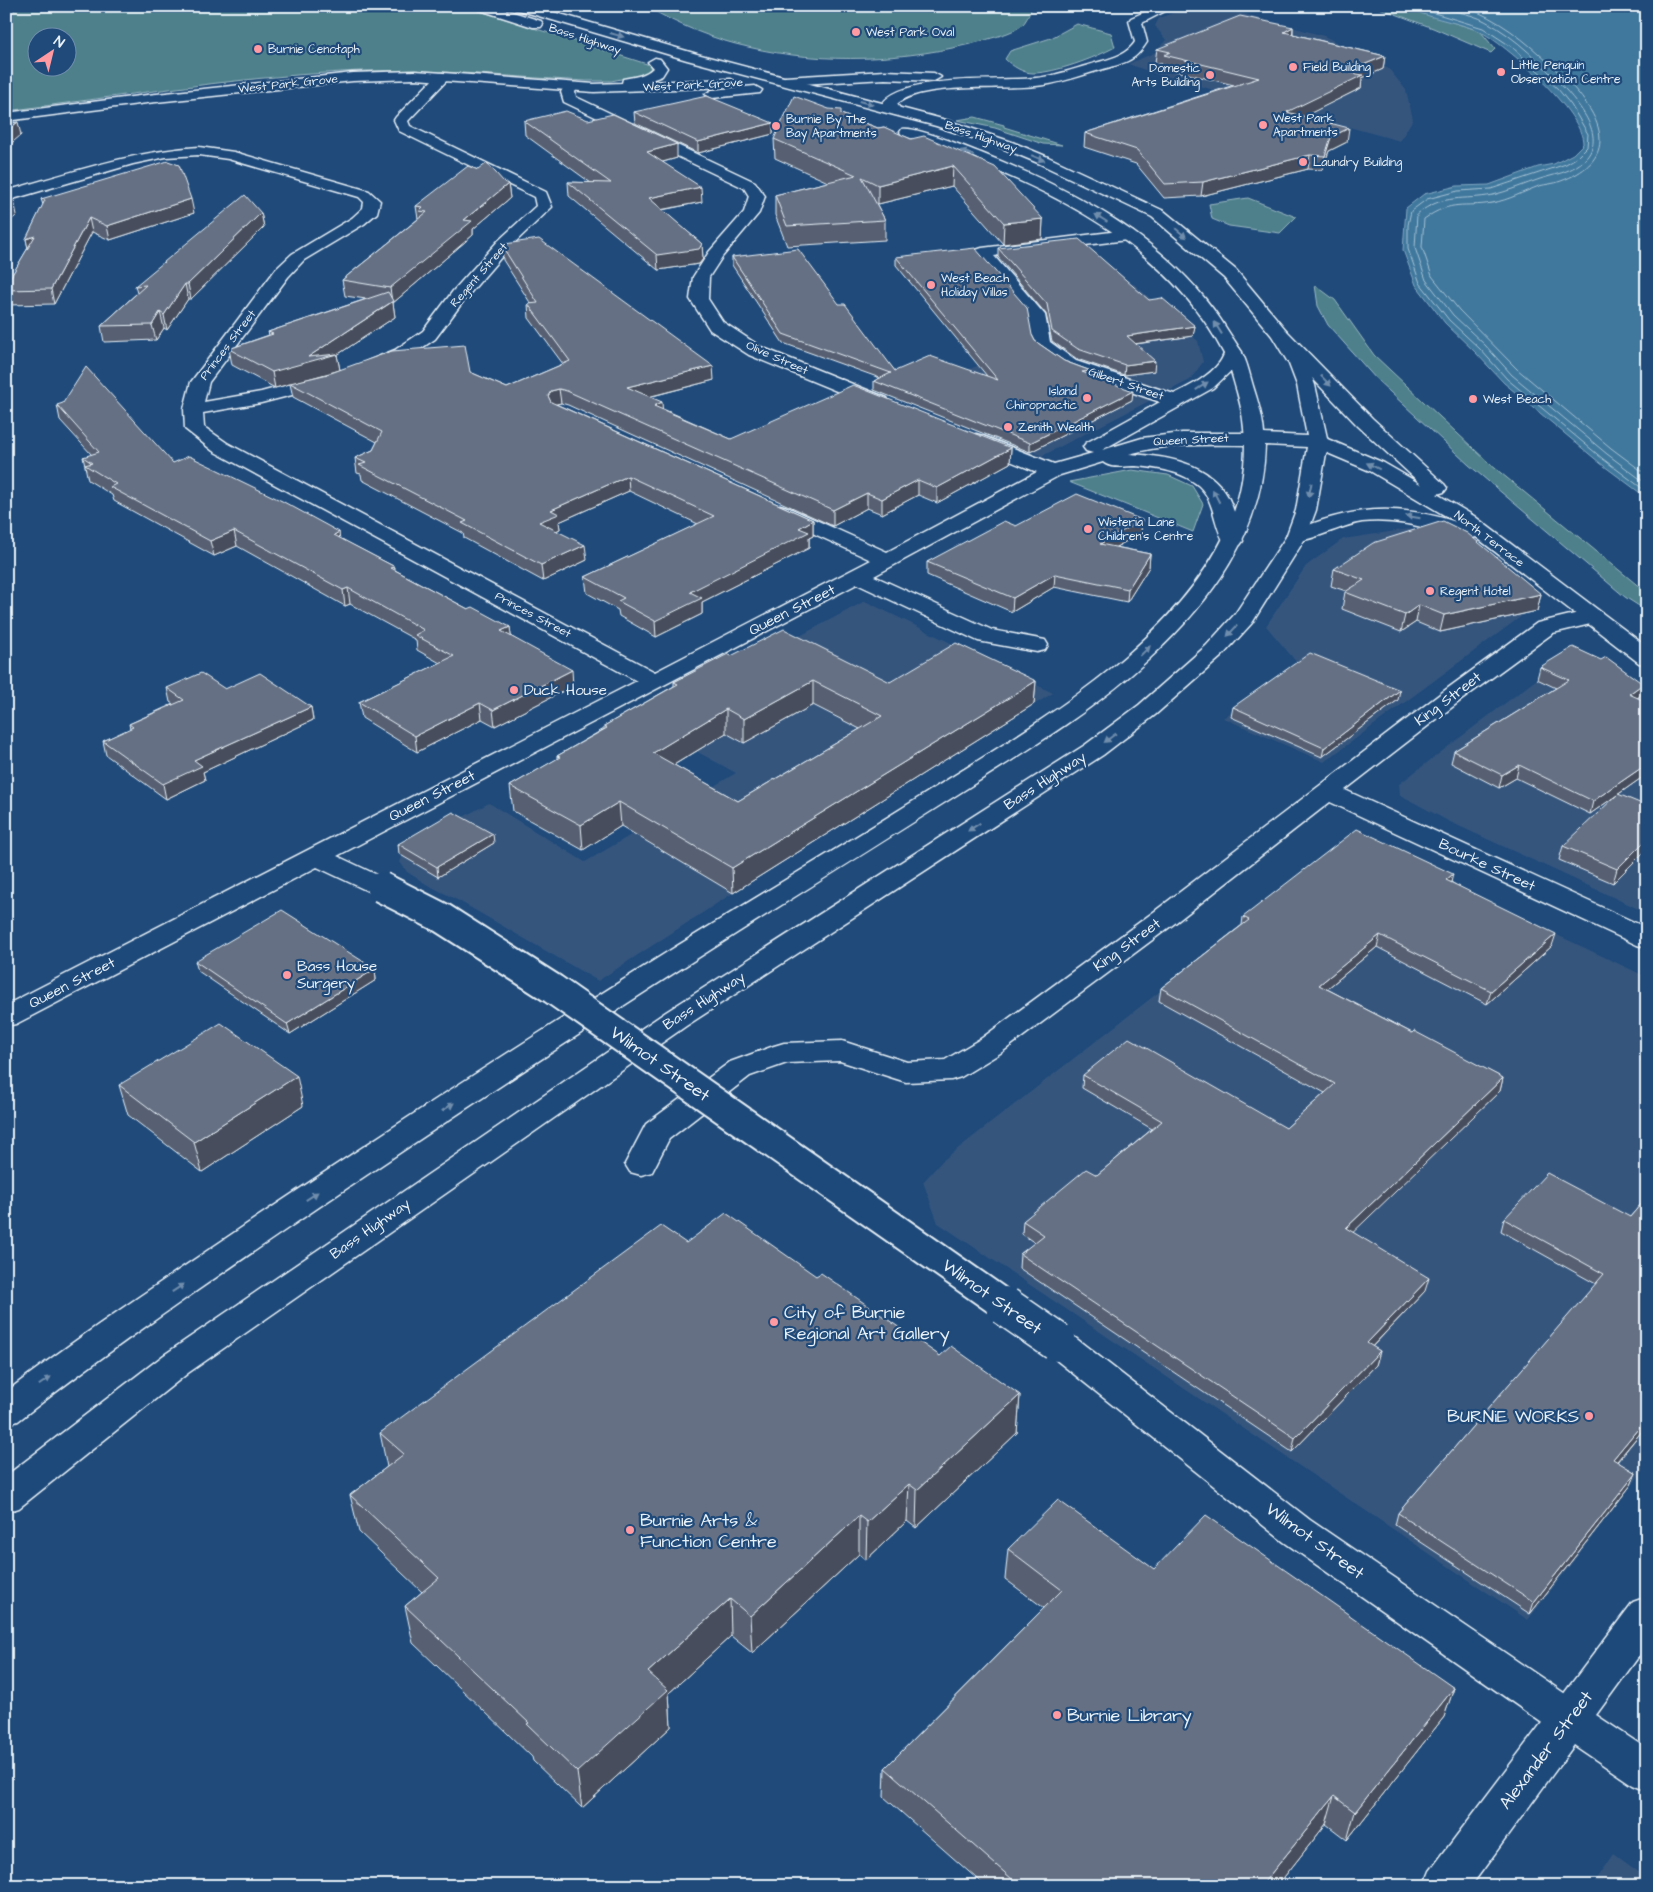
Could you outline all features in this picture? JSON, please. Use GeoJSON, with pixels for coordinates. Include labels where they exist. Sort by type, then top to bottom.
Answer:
{"type":"FeatureCollection","features":[{"type":"Feature","properties":{"kind":"main road","name":"Bass Highway"},"geometry":{"type":"LineString","coordinates":[[481,6],[573,36]]}},
{"type":"Feature","properties":{"kind":"main road","name":"Bass Highway"},"geometry":{"type":"LineString","coordinates":[[6,1497],[176,1364],[579,1085],[676,1019],[1101,744],[1147,710],[1214,651],[1244,618],[1296,537],[1306,510],[1318,442],[1306,385],[1298,364],[1280,334],[1230,274],[1158,214],[1098,184],[1007,145],[941,123],[692,57],[519,6]]}},
{"type":"Feature","properties":{"kind":"main road"},"geometry":{"type":"LineString","coordinates":[[894,110],[889,104],[892,99],[911,91],[1023,83],[1058,78],[1102,65],[1133,53],[1141,42],[1135,22],[1169,6]]}},
{"type":"Feature","properties":{"kind":"main road"},"geometry":{"type":"LineString","coordinates":[[594,88],[620,84],[657,73],[660,68],[651,60],[672,66]]}},
{"type":"Feature","properties":{"kind":"main road"},"geometry":{"type":"LineString","coordinates":[[688,71],[772,95]]}},
{"type":"Feature","properties":{"kind":"main road","name":"West Park Grove"},"geometry":{"type":"LineString","coordinates":[[6,117],[147,98],[328,79],[414,75],[681,95],[898,81],[977,83]]}},
{"type":"Feature","properties":{"kind":"main road"},"geometry":{"type":"LineString","coordinates":[[785,82],[902,75],[995,84]]}},
{"type":"Feature","properties":{"kind":"main road","name":"Regent Street"},"geometry":{"type":"LineString","coordinates":[[362,370],[401,354],[429,335],[459,294],[504,244],[544,206],[541,195],[404,128],[401,120],[404,115],[443,77]]}},
{"type":"Feature","properties":{"kind":"main road","name":"West Park Grove"},"geometry":{"type":"LineString","coordinates":[[571,87],[594,88],[785,82]]}},
{"type":"Feature","properties":{"kind":"main road","name":"Olive Street"},"geometry":{"type":"LineString","coordinates":[[571,87],[568,92],[569,99],[750,185],[757,196],[751,213],[715,255],[701,277],[698,299],[716,326],[755,351],[892,407]]}},
{"type":"Feature","properties":{"kind":"main road","name":"Bass Highway"},"geometry":{"type":"LineString","coordinates":[[6,1411],[148,1308],[326,1186],[639,983],[895,824],[1070,712],[1145,651],[1186,609],[1233,541],[1242,522],[1255,467],[1256,439],[1250,396],[1233,352],[1196,295],[1167,267],[1127,235],[1075,202],[1036,182],[977,157],[895,128]]}},
{"type":"Feature","properties":{"kind":"main road","name":"Princes Street"},"geometry":{"type":"LineString","coordinates":[[6,196],[131,160],[166,153],[199,151],[229,155],[364,194],[372,201],[371,210],[358,221],[298,257],[282,273],[200,382],[193,409],[195,428],[220,447],[655,681]]}},
{"type":"Feature","properties":{"kind":"main road","name":"Gilbert Street"},"geometry":{"type":"LineString","coordinates":[[1127,235],[982,253],[1036,315],[1042,344],[1070,364],[1176,401]]}},
{"type":"Feature","properties":{"kind":"main road"},"geometry":{"type":"LineString","coordinates":[[1280,334],[1365,422],[1489,537]]}},
{"type":"Feature","properties":{"kind":"main road"},"geometry":{"type":"LineString","coordinates":[[1053,471],[1120,430],[1206,384],[1230,362],[1233,352]]}},
{"type":"Feature","properties":{"kind":"main road"},"geometry":{"type":"LineString","coordinates":[[193,409],[269,398],[344,376]]}},
{"type":"Feature","properties":{"kind":"main road"},"geometry":{"type":"LineString","coordinates":[[1120,430],[1142,444]]}},
{"type":"Feature","properties":{"kind":"main road"},"geometry":{"type":"LineString","coordinates":[[965,435],[1053,471],[1089,462],[1114,460],[1157,463],[1185,470],[1206,481],[1213,488],[1218,497],[1233,541]]}},
{"type":"Feature","properties":{"kind":"main road","name":"Queen Street"},"geometry":{"type":"LineString","coordinates":[[6,1016],[888,560],[1053,471],[1142,444],[1202,438],[1256,439]]}},
{"type":"Feature","properties":{"kind":"main road"},"geometry":{"type":"LineString","coordinates":[[1256,439],[1318,442]]}},
{"type":"Feature","properties":{"kind":"main road","name":"North Terrace"},"geometry":{"type":"LineString","coordinates":[[1318,442],[1350,454],[1402,480],[1454,512],[1647,658]]}},
{"type":"Feature","properties":{"kind":"main road"},"geometry":{"type":"LineString","coordinates":[[764,503],[888,560]]}},
{"type":"Feature","properties":{"kind":"main road"},"geometry":{"type":"LineString","coordinates":[[1296,537],[1315,527],[1343,518],[1368,514],[1394,514],[1449,526],[1474,535],[1507,552]]}},
{"type":"Feature","properties":{"kind":"main road"},"geometry":{"type":"LineString","coordinates":[[857,576],[986,636],[1037,645]]}},
{"type":"Feature","properties":{"kind":"main road","name":"King Street"},"geometry":{"type":"LineString","coordinates":[[641,1164],[657,1132],[740,1069],[784,1053],[842,1051],[906,1072],[951,1070],[992,1045],[1150,928],[1487,669],[1545,628],[1591,617]]}},
{"type":"Feature","properties":{"kind":"main road","name":"Bourke Street"},"geometry":{"type":"LineString","coordinates":[[1328,792],[1647,939]]}},
{"type":"Feature","properties":{"kind":"main road","name":"Wilmot Street"},"geometry":{"type":"LineString","coordinates":[[314,856],[442,918],[553,990],[1056,1342],[1297,1530],[1647,1772]]}},
{"type":"Feature","properties":{"kind":"main road","name":"Alexander Street"},"geometry":{"type":"LineString","coordinates":[[1445,1886],[1647,1614]]}},
{"type":"Feature","properties":{"kind":"shaded area"},"geometry":{"type":"Polygon","coordinates":[[[1192,6],[1216,6],[1324,36],[1389,69],[1406,90],[1413,119],[1400,141],[1159,75],[1128,64],[1154,53],[1166,40],[1155,26],[1159,18],[1192,6]]]}},
{"type":"Feature","properties":{"kind":"shaded area"},"geometry":{"type":"Polygon","coordinates":[[[1134,284],[1198,341],[1203,362],[1190,380],[1042,456],[929,409],[962,372],[1014,351],[1027,298],[1134,284]]]}},
{"type":"Feature","properties":{"kind":"shaded area"},"geometry":{"type":"Polygon","coordinates":[[[1409,529],[1458,543],[1534,607],[1324,762],[1223,718],[1298,664],[1266,626],[1306,566],[1343,539],[1409,529]]]}},
{"type":"Feature","properties":{"kind":"shaded area"},"geometry":{"type":"Polygon","coordinates":[[[865,601],[1053,693],[733,893],[598,981],[426,884],[407,872],[400,862],[406,848],[489,803],[585,862],[736,773],[641,721],[865,601]]]}},
{"type":"Feature","properties":{"kind":"shaded area"},"geometry":{"type":"Polygon","coordinates":[[[1592,660],[1647,698],[1647,913],[1448,821],[1400,795],[1399,784],[1537,679],[1592,660]]]}},
{"type":"Feature","properties":{"kind":"shaded area"},"geometry":{"type":"Polygon","coordinates":[[[1354,840],[1647,977],[1647,1466],[1528,1620],[938,1223],[923,1182],[942,1161],[1354,840]]]}},
{"type":"Feature","properties":{"kind":"shaded area"},"geometry":{"type":"Polygon","coordinates":[[[1614,1854],[1647,1878],[1647,1886],[1592,1886],[1614,1854]]]}},
{"type":"Feature","properties":{"kind":"green space"},"geometry":{"type":"Polygon","coordinates":[[[6,6],[464,6],[650,65],[651,73],[611,81],[587,81],[433,72],[372,71],[299,75],[215,83],[6,111],[6,6]]]}},
{"type":"Feature","properties":{"kind":"green space","name":"West Park Oval"},"geometry":{"type":"Polygon","coordinates":[[[646,6],[1030,6],[1031,10],[1024,23],[1017,29],[954,48],[895,56],[835,58],[777,53],[735,44],[682,25],[646,6]]]}},
{"type":"Feature","properties":{"kind":"green space"},"geometry":{"type":"Polygon","coordinates":[[[1374,6],[1400,6],[1471,28],[1481,32],[1495,49],[1491,53],[1433,28],[1374,6]]]}},
{"type":"Feature","properties":{"kind":"green space"},"geometry":{"type":"Polygon","coordinates":[[[1077,24],[1111,33],[1115,47],[1075,64],[1033,73],[1014,67],[1005,59],[1010,51],[1051,38],[1077,24]]]}},
{"type":"Feature","properties":{"kind":"green space"},"geometry":{"type":"Polygon","coordinates":[[[975,117],[1062,145],[1043,144],[995,128],[957,120],[975,117]]]}},
{"type":"Feature","properties":{"kind":"green space"},"geometry":{"type":"Polygon","coordinates":[[[1248,198],[1296,217],[1280,233],[1229,226],[1212,219],[1209,204],[1248,198]]]}},
{"type":"Feature","properties":{"kind":"green space"},"geometry":{"type":"Polygon","coordinates":[[[1315,285],[1335,300],[1374,355],[1490,464],[1647,593],[1647,611],[1625,597],[1469,465],[1377,380],[1328,325],[1318,306],[1315,285]]]}},
{"type":"Feature","properties":{"kind":"green space"},"geometry":{"type":"Polygon","coordinates":[[[1132,470],[1168,475],[1192,486],[1203,504],[1193,532],[1069,482],[1132,470]]]}},
{"type":"Feature","properties":{"kind":"water"},"geometry":{"type":"Polygon","coordinates":[[[1413,6],[1647,6],[1647,498],[1600,463],[1504,383],[1445,323],[1416,285],[1403,250],[1406,208],[1424,194],[1457,186],[1489,185],[1538,167],[1554,164],[1573,154],[1583,144],[1580,131],[1558,98],[1507,50],[1479,31],[1420,13],[1413,6]]]}},
{"type":"Feature","properties":{"kind":"building"},"geometry":{"type":"Polygon","coordinates":[[[1240,16],[1293,27],[1284,32],[1385,56],[1346,72],[1363,75],[1287,112],[1349,128],[1331,137],[1325,156],[1310,155],[1203,182],[1165,184],[1137,150],[1085,133],[1259,78],[1164,55],[1170,52],[1157,49],[1240,16]]]}},
{"type":"Feature","properties":{"kind":"building"},"geometry":{"type":"Polygon","coordinates":[[[707,96],[773,123],[698,142],[634,112],[707,96]]]}},
{"type":"Feature","properties":{"kind":"building"},"geometry":{"type":"Polygon","coordinates":[[[794,96],[829,109],[841,110],[841,114],[878,128],[884,127],[911,139],[924,136],[995,167],[1043,219],[1004,223],[953,166],[878,185],[862,177],[885,220],[787,226],[775,195],[856,175],[774,139],[794,96]]]}},
{"type":"Feature","properties":{"kind":"building"},"geometry":{"type":"Polygon","coordinates":[[[566,111],[588,120],[613,114],[677,144],[647,152],[701,187],[649,198],[702,244],[699,249],[657,255],[568,182],[611,183],[524,121],[566,111]]]}},
{"type":"Feature","properties":{"kind":"building"},"geometry":{"type":"Polygon","coordinates":[[[18,122],[6,131],[6,124],[18,122]]]}},
{"type":"Feature","properties":{"kind":"building"},"geometry":{"type":"Polygon","coordinates":[[[168,161],[179,165],[191,199],[107,226],[89,218],[51,289],[6,290],[6,285],[35,236],[26,239],[45,200],[41,199],[168,161]]]}},
{"type":"Feature","properties":{"kind":"building"},"geometry":{"type":"Polygon","coordinates":[[[487,163],[508,184],[464,220],[472,221],[390,288],[342,280],[427,212],[419,211],[423,207],[416,206],[468,166],[478,170],[487,163]]]}},
{"type":"Feature","properties":{"kind":"building"},"geometry":{"type":"Polygon","coordinates":[[[245,195],[261,213],[188,284],[185,284],[164,315],[160,312],[152,325],[101,326],[146,285],[135,286],[245,195]]]}},
{"type":"Feature","properties":{"kind":"building"},"geometry":{"type":"Polygon","coordinates":[[[6,198],[14,200],[6,207],[6,198]]]}},
{"type":"Feature","properties":{"kind":"building"},"geometry":{"type":"Polygon","coordinates":[[[539,239],[713,366],[627,387],[662,402],[654,406],[731,439],[853,385],[1011,448],[937,488],[918,480],[882,499],[867,493],[833,510],[567,391],[559,389],[551,391],[548,396],[551,402],[813,520],[799,528],[809,532],[690,592],[702,598],[655,621],[618,601],[624,598],[585,577],[714,516],[628,476],[551,510],[559,514],[539,522],[585,545],[541,565],[462,523],[467,521],[359,465],[366,463],[355,458],[373,450],[382,432],[290,383],[328,374],[392,351],[465,345],[470,372],[507,388],[570,361],[528,304],[538,303],[502,246],[539,239]]]}},
{"type":"Feature","properties":{"kind":"building"},"geometry":{"type":"Polygon","coordinates":[[[1079,239],[1149,300],[1162,298],[1195,326],[1127,336],[1155,361],[1125,365],[1078,349],[1052,331],[1047,304],[998,248],[1079,239]]]}},
{"type":"Feature","properties":{"kind":"building"},"geometry":{"type":"Polygon","coordinates":[[[975,248],[1027,308],[1032,335],[1035,341],[1064,361],[1091,371],[1082,372],[1133,391],[1030,443],[874,381],[891,373],[783,334],[732,257],[798,249],[839,304],[845,304],[895,371],[930,356],[998,380],[896,257],[975,248]]]}},
{"type":"Feature","properties":{"kind":"building"},"geometry":{"type":"Polygon","coordinates":[[[388,292],[393,301],[308,357],[337,354],[272,372],[229,349],[273,334],[268,332],[388,292]]]}},
{"type":"Feature","properties":{"kind":"building"},"geometry":{"type":"Polygon","coordinates":[[[86,367],[173,463],[189,456],[282,501],[339,532],[334,535],[395,567],[391,568],[468,609],[473,607],[510,627],[501,631],[572,670],[493,710],[480,703],[415,736],[359,702],[454,656],[415,635],[424,630],[348,588],[343,590],[234,531],[210,541],[110,487],[116,484],[85,465],[92,463],[83,457],[99,452],[57,405],[63,403],[86,367]]]}},
{"type":"Feature","properties":{"kind":"building"},"geometry":{"type":"Polygon","coordinates":[[[1077,494],[1142,520],[1100,544],[1150,554],[1128,589],[1055,574],[1013,598],[927,562],[1004,521],[1016,526],[1077,494]]]}},
{"type":"Feature","properties":{"kind":"building","name":"Regent Hotel"},"geometry":{"type":"Polygon","coordinates":[[[1443,521],[1467,533],[1541,594],[1444,615],[1419,605],[1405,615],[1345,592],[1364,580],[1334,569],[1373,543],[1443,521]]]}},
{"type":"Feature","properties":{"kind":"building"},"geometry":{"type":"Polygon","coordinates":[[[784,629],[890,682],[956,643],[1036,681],[732,868],[619,802],[581,825],[510,786],[560,757],[557,756],[607,728],[604,726],[678,684],[674,682],[728,654],[731,656],[784,629]],[[813,681],[744,719],[726,709],[653,753],[738,801],[882,716],[813,681]]]}},
{"type":"Feature","properties":{"kind":"building"},"geometry":{"type":"Polygon","coordinates":[[[1573,647],[1601,660],[1606,657],[1643,684],[1629,694],[1647,702],[1647,764],[1593,801],[1519,765],[1502,775],[1454,751],[1569,680],[1540,667],[1573,647]]]}},
{"type":"Feature","properties":{"kind":"building"},"geometry":{"type":"Polygon","coordinates":[[[1310,653],[1400,690],[1324,748],[1233,707],[1310,653]]]}},
{"type":"Feature","properties":{"kind":"building"},"geometry":{"type":"Polygon","coordinates":[[[201,673],[225,689],[260,673],[311,707],[194,760],[202,766],[163,784],[103,741],[133,727],[129,724],[184,700],[167,688],[201,673]]]}},
{"type":"Feature","properties":{"kind":"building"},"geometry":{"type":"Polygon","coordinates":[[[1618,794],[1647,806],[1647,839],[1617,869],[1563,846],[1618,794]]]}},
{"type":"Feature","properties":{"kind":"building"},"geometry":{"type":"Polygon","coordinates":[[[453,812],[493,834],[437,867],[398,844],[453,812]]]}},
{"type":"Feature","properties":{"kind":"building"},"geometry":{"type":"Polygon","coordinates":[[[1357,829],[1453,874],[1446,880],[1556,934],[1491,991],[1380,935],[1319,985],[1412,1033],[1414,1031],[1503,1078],[1346,1228],[1429,1278],[1367,1343],[1380,1351],[1295,1438],[1020,1254],[1044,1235],[1023,1221],[1086,1169],[1097,1175],[1162,1121],[1083,1075],[1129,1038],[1286,1128],[1335,1084],[1161,988],[1249,920],[1243,917],[1357,829]]]}},
{"type":"Feature","properties":{"kind":"building","name":"Bass House Surgery"},"geometry":{"type":"Polygon","coordinates":[[[282,910],[375,969],[287,1024],[195,961],[282,910]]]}},
{"type":"Feature","properties":{"kind":"building"},"geometry":{"type":"Polygon","coordinates":[[[221,1023],[297,1076],[194,1142],[119,1085],[221,1023]]]}},
{"type":"Feature","properties":{"kind":"building"},"geometry":{"type":"Polygon","coordinates":[[[1547,1173],[1630,1217],[1647,1197],[1647,1418],[1613,1459],[1636,1473],[1534,1602],[1398,1513],[1604,1274],[1504,1219],[1547,1173]]]}},
{"type":"Feature","properties":{"kind":"building","name":"Burnie Arts & Function Centre"},"geometry":{"type":"Polygon","coordinates":[[[726,1213],[816,1276],[821,1273],[940,1356],[951,1346],[1020,1395],[917,1490],[909,1484],[867,1522],[859,1516],[750,1616],[730,1599],[648,1672],[668,1690],[577,1772],[527,1724],[529,1723],[405,1606],[439,1578],[350,1495],[404,1454],[380,1433],[661,1226],[686,1243],[726,1213]]]}},
{"type":"Feature","properties":{"kind":"building"},"geometry":{"type":"Polygon","coordinates":[[[1058,1500],[1154,1569],[1206,1515],[1454,1688],[1355,1812],[1334,1796],[1261,1886],[1020,1886],[885,1768],[1062,1590],[1008,1549],[1058,1500]]]}},
{"type":"Feature","properties":{"kind":"waterway"},"geometry":{"type":"LineString","coordinates":[[6,12],[23,6]]}},
{"type":"Feature","properties":{"kind":"place","name":"West Park Oval"},"geometry":{"type":"Point","coordinates":[856,32]}},
{"type":"Feature","properties":{"kind":"place","name":"Burnie Cenotaph"},"geometry":{"type":"Point","coordinates":[258,49]}},
{"type":"Feature","properties":{"kind":"place","name":"Field Building"},"geometry":{"type":"Point","coordinates":[1293,67]}},
{"type":"Feature","properties":{"kind":"place","name":"Little Penguin Observation Centre"},"geometry":{"type":"Point","coordinates":[1501,72]}},
{"type":"Feature","properties":{"kind":"place","name":"Domestic Arts Building"},"geometry":{"type":"Point","coordinates":[1210,75]}},
{"type":"Feature","properties":{"kind":"place","name":"West Park Apartments"},"geometry":{"type":"Point","coordinates":[1263,125]}},
{"type":"Feature","properties":{"kind":"place","name":"Burnie By The Bay Apartments"},"geometry":{"type":"Point","coordinates":[776,126]}},
{"type":"Feature","properties":{"kind":"place","name":"Laundry Building"},"geometry":{"type":"Point","coordinates":[1303,162]}},
{"type":"Feature","properties":{"kind":"place","name":"West Beach Holiday Villas"},"geometry":{"type":"Point","coordinates":[931,285]}},
{"type":"Feature","properties":{"kind":"place","name":"Island Chiropractic"},"geometry":{"type":"Point","coordinates":[1087,398]}},
{"type":"Feature","properties":{"kind":"place","name":"West Beach"},"geometry":{"type":"Point","coordinates":[1473,399]}},
{"type":"Feature","properties":{"kind":"place","name":"Zenith Wealth"},"geometry":{"type":"Point","coordinates":[1008,427]}},
{"type":"Feature","properties":{"kind":"place","name":"Wisteria Lane Children's Centre"},"geometry":{"type":"Point","coordinates":[1088,529]}},
{"type":"Feature","properties":{"kind":"place","name":"Regent Hotel"},"geometry":{"type":"Point","coordinates":[1430,591]}},
{"type":"Feature","properties":{"kind":"place","name":"Duck House"},"geometry":{"type":"Point","coordinates":[514,690]}},
{"type":"Feature","properties":{"kind":"place","name":"Bass House Surgery"},"geometry":{"type":"Point","coordinates":[287,975]}},
{"type":"Feature","properties":{"kind":"place","name":"City of Burnie Regional Art Gallery"},"geometry":{"type":"Point","coordinates":[774,1322]}},
{"type":"Feature","properties":{"kind":"place","name":"BURNiE WORKS"},"geometry":{"type":"Point","coordinates":[1589,1416]}},
{"type":"Feature","properties":{"kind":"place","name":"Burnie Arts & Function Centre"},"geometry":{"type":"Point","coordinates":[630,1530]}},
{"type":"Feature","properties":{"kind":"place","name":"Burnie Library"},"geometry":{"type":"Point","coordinates":[1057,1715]}}]}
